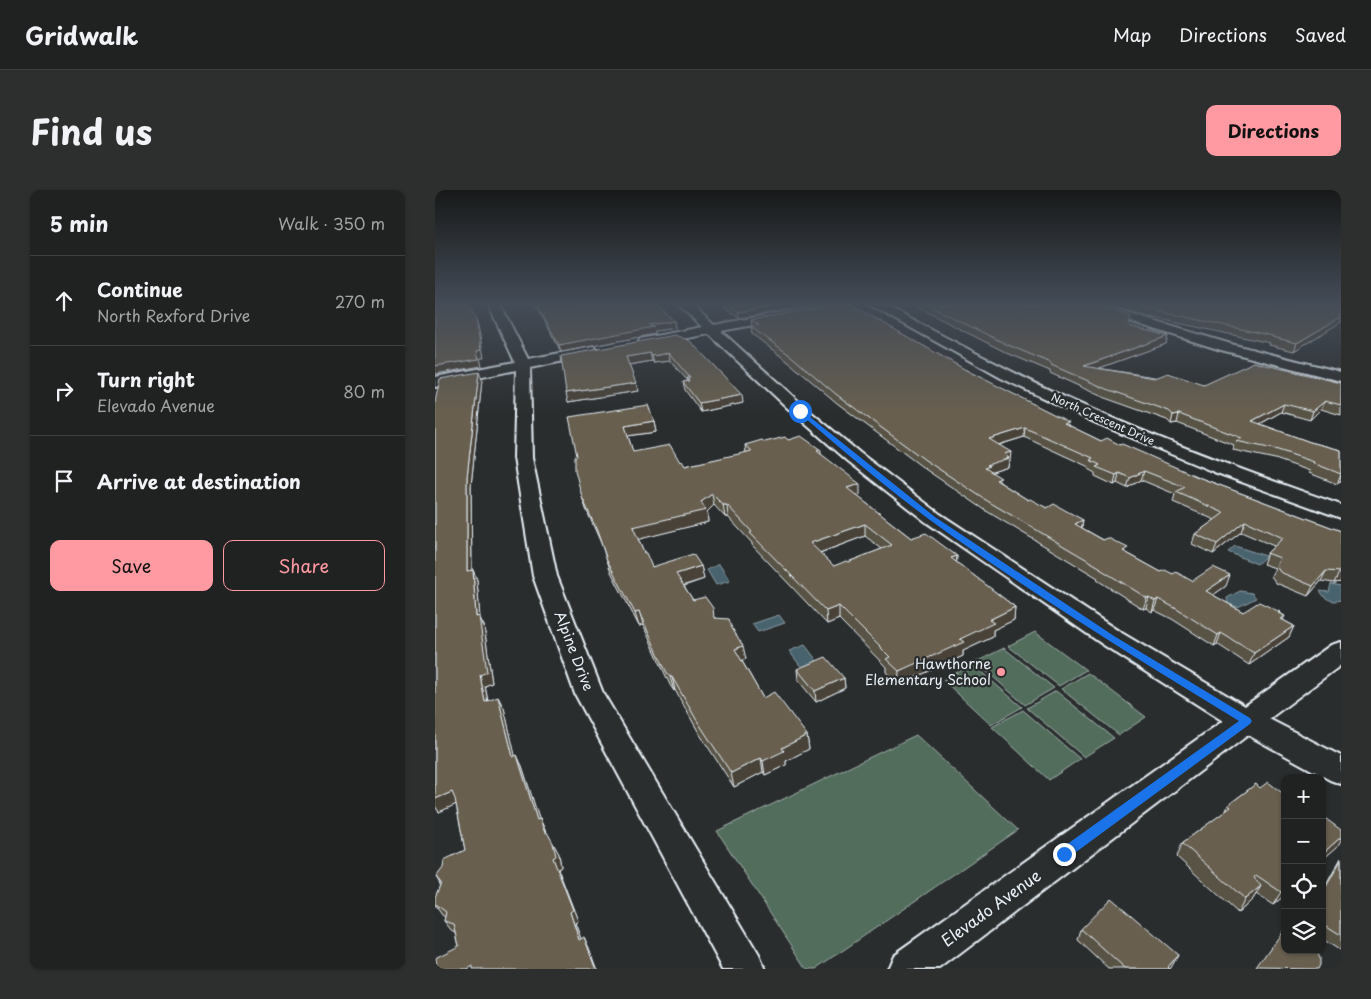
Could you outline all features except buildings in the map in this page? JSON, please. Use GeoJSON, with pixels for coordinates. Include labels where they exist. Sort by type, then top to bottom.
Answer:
{"type":"FeatureCollection","features":[{"type":"Feature","properties":{"kind":"street","name":"Alpine Drive"},"geometry":{"type":"LineString","coordinates":[[512,340],[523,364],[523,458],[545,576],[589,694],[745,969]]}},
{"type":"Feature","properties":{"kind":"street"},"geometry":{"type":"LineString","coordinates":[[630,345],[654,340]]}},
{"type":"Feature","properties":{"kind":"street"},"geometry":{"type":"LineString","coordinates":[[723,340],[800,411],[854,457],[933,518],[1111,638],[1247,721],[1341,771]]}},
{"type":"Feature","properties":{"kind":"street","name":"North Crescent Drive"},"geometry":{"type":"LineString","coordinates":[[942,340],[1024,384],[1111,424],[1260,484],[1341,512]]}},
{"type":"Feature","properties":{"kind":"street"},"geometry":{"type":"LineString","coordinates":[[1204,340],[1341,377]]}},
{"type":"Feature","properties":{"kind":"street"},"geometry":{"type":"LineString","coordinates":[[435,382],[605,349]]}},
{"type":"Feature","properties":{"kind":"street","name":"Elevado Avenue"},"geometry":{"type":"LineString","coordinates":[[907,969],[1341,652]]}},
{"type":"Feature","properties":{"kind":"green space"},"geometry":{"type":"Polygon","coordinates":[[[1035,632],[1086,670],[1059,686],[1008,646],[1035,632]]]}},
{"type":"Feature","properties":{"kind":"green space"},"geometry":{"type":"Polygon","coordinates":[[[1004,648],[1054,688],[1025,705],[976,662],[1004,648]]]}},
{"type":"Feature","properties":{"kind":"green space"},"geometry":{"type":"Polygon","coordinates":[[[972,664],[1022,707],[991,725],[943,680],[972,664]]]}},
{"type":"Feature","properties":{"kind":"green space"},"geometry":{"type":"Polygon","coordinates":[[[1088,673],[1146,717],[1119,735],[1061,689],[1088,673]]]}},
{"type":"Feature","properties":{"kind":"green space"},"geometry":{"type":"Polygon","coordinates":[[[1056,691],[1114,738],[1084,757],[1027,708],[1056,691]]]}},
{"type":"Feature","properties":{"kind":"green space"},"geometry":{"type":"Polygon","coordinates":[[[1023,710],[1080,759],[1049,780],[992,727],[1023,710]]]}},
{"type":"Feature","properties":{"kind":"green space"},"geometry":{"type":"Polygon","coordinates":[[[916,735],[1018,830],[816,969],[807,969],[717,831],[916,735]]]}},
{"type":"Feature","properties":{"kind":"water"},"geometry":{"type":"Polygon","coordinates":[[[1235,546],[1266,556],[1257,564],[1228,552],[1235,546]]]}},
{"type":"Feature","properties":{"kind":"water"},"geometry":{"type":"Polygon","coordinates":[[[719,564],[730,581],[716,585],[707,570],[719,564]]]}},
{"type":"Feature","properties":{"kind":"water"},"geometry":{"type":"Polygon","coordinates":[[[1331,584],[1341,586],[1341,600],[1329,600],[1320,591],[1329,592],[1331,584]]]}},
{"type":"Feature","properties":{"kind":"water"},"geometry":{"type":"Polygon","coordinates":[[[1240,591],[1252,593],[1256,598],[1238,607],[1228,604],[1227,598],[1240,591]]]}},
{"type":"Feature","properties":{"kind":"water"},"geometry":{"type":"Polygon","coordinates":[[[779,615],[785,623],[758,632],[752,624],[779,615]]]}},
{"type":"Feature","properties":{"kind":"water"},"geometry":{"type":"Polygon","coordinates":[[[805,645],[821,666],[805,672],[789,651],[805,645]]]}},
{"type":"Feature","properties":{"kind":"place","name":"Hawthorne Elementary School"},"geometry":{"type":"Point","coordinates":[1001,672]}},
{"type":"Feature","properties":{"kind":"route"},"geometry":{"type":"LineString","coordinates":[[800,411],[854,457],[933,518],[1111,638],[1247,721],[1064,854]]}}]}
